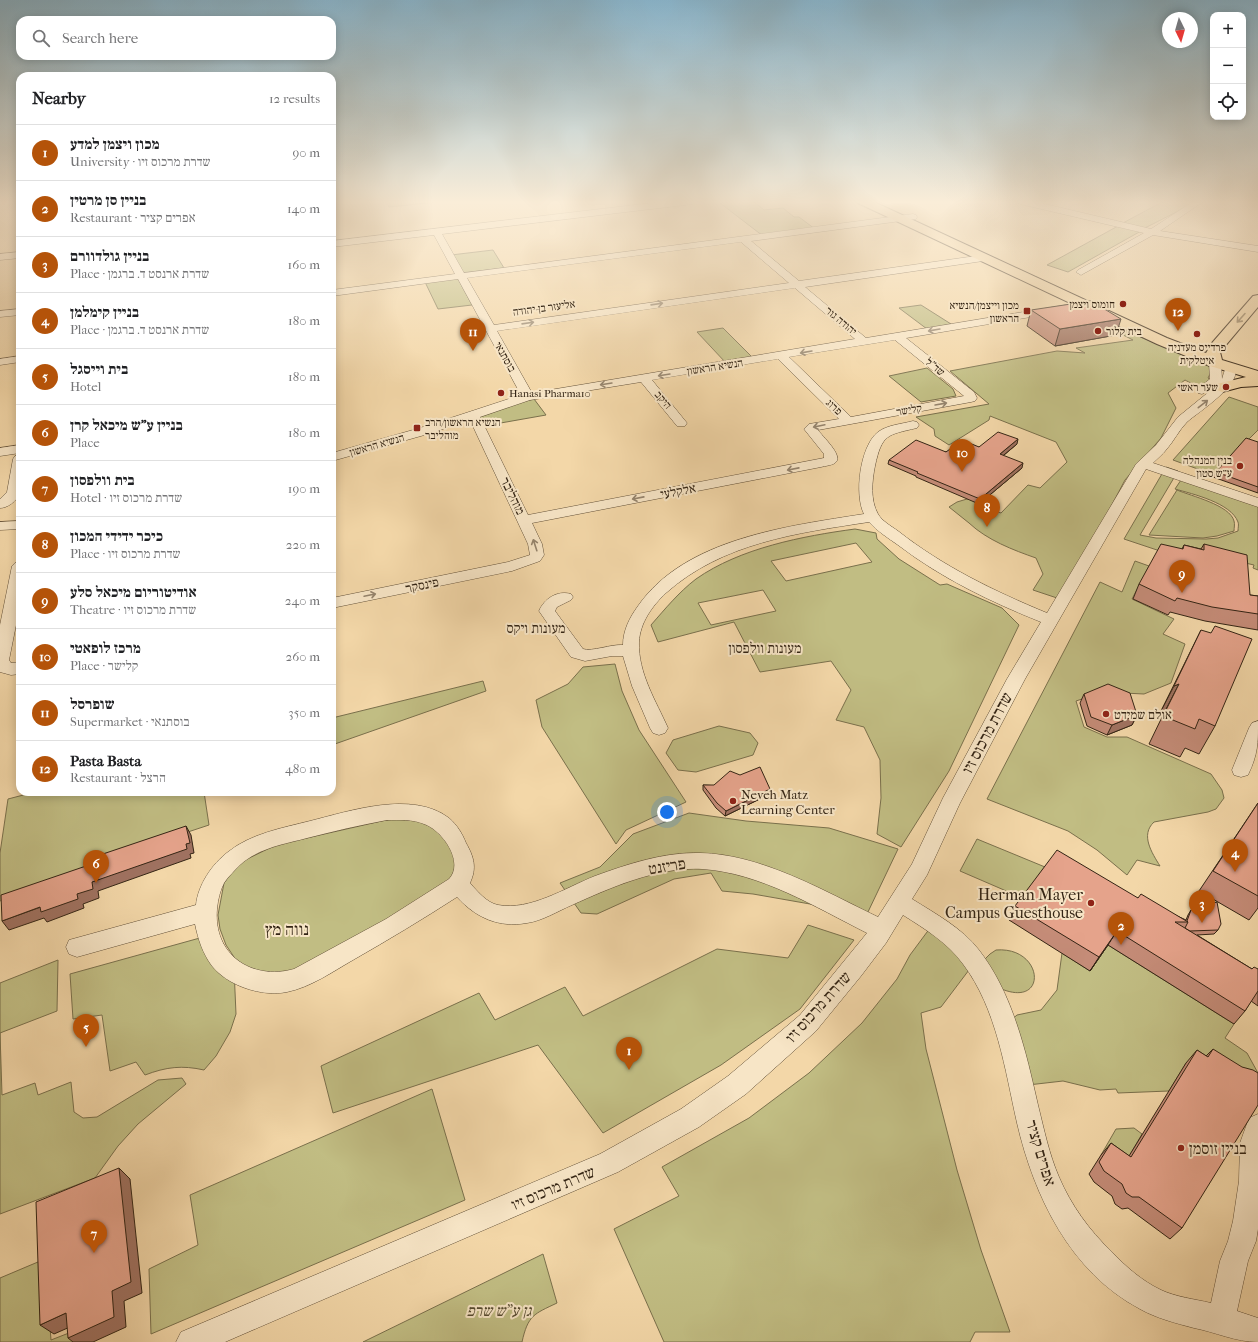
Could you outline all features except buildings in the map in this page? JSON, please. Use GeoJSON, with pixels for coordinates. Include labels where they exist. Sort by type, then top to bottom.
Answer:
{"type":"FeatureCollection","features":[{"type":"Feature","properties":{"kind":"main road"},"geometry":{"type":"LineString","coordinates":[[995,264],[1174,347],[1212,352],[1258,367]]}},
{"type":"Feature","properties":{"kind":"main road"},"geometry":{"type":"LineString","coordinates":[[1010,264],[1212,352],[1258,376]]}},
{"type":"Feature","properties":{"kind":"main road"},"geometry":{"type":"LineString","coordinates":[[1212,352],[1224,336],[1258,299]]}},
{"type":"Feature","properties":{"kind":"main road"},"geometry":{"type":"LineString","coordinates":[[1212,352],[1231,350],[1258,317]]}},
{"type":"Feature","properties":{"kind":"main road"},"geometry":{"type":"LineString","coordinates":[[1222,387],[1241,382],[1258,381]]}},
{"type":"Feature","properties":{"kind":"street","name":"בוסתנאי"},"geometry":{"type":"LineString","coordinates":[[455,264],[528,397]]}},
{"type":"Feature","properties":{"kind":"street"},"geometry":{"type":"LineString","coordinates":[[336,292],[556,264]]}},
{"type":"Feature","properties":{"kind":"street","name":"יהודה גור"},"geometry":{"type":"LineString","coordinates":[[772,264],[865,342]]}},
{"type":"Feature","properties":{"kind":"street","name":"אליעזר בן-יהודה"},"geometry":{"type":"LineString","coordinates":[[490,328],[943,264]]}},
{"type":"Feature","properties":{"kind":"street"},"geometry":{"type":"LineString","coordinates":[[1081,272],[1096,264]]}},
{"type":"Feature","properties":{"kind":"street","name":"הנשיא הראשון"},"geometry":{"type":"LineString","coordinates":[[336,456],[424,431],[528,397],[1083,305],[1104,304]]}},
{"type":"Feature","properties":{"kind":"street"},"geometry":{"type":"LineString","coordinates":[[0,314],[16,312]]}},
{"type":"Feature","properties":{"kind":"street","name":"שד\"ל"},"geometry":{"type":"LineString","coordinates":[[897,336],[970,395],[970,399]]}},
{"type":"Feature","properties":{"kind":"street","name":"שדרת מרכוס זיו"},"geometry":{"type":"LineString","coordinates":[[191,1342],[590,1172],[690,1118],[737,1085],[808,1023],[853,969],[882,930],[920,869],[950,804],[1016,679],[1144,464],[1161,448],[1182,420],[1222,387],[1229,378],[1212,352]]}},
{"type":"Feature","properties":{"kind":"street","name":"שדרת מרכוס זיו"},"geometry":{"type":"LineString","coordinates":[[1182,420],[1184,408],[1196,395],[1215,383],[1217,377],[1212,352]]}},
{"type":"Feature","properties":{"kind":"street","name":"פרוג"},"geometry":{"type":"LineString","coordinates":[[782,356],[848,421]]}},
{"type":"Feature","properties":{"kind":"street"},"geometry":{"type":"LineString","coordinates":[[0,362],[16,360]]}},
{"type":"Feature","properties":{"kind":"street","name":"היקב"},"geometry":{"type":"LineString","coordinates":[[644,378],[681,423]]}},
{"type":"Feature","properties":{"kind":"street","name":"קלישר"},"geometry":{"type":"LineString","coordinates":[[848,421],[970,399]]}},
{"type":"Feature","properties":{"kind":"street","name":"מוהליבר"},"geometry":{"type":"LineString","coordinates":[[473,414],[535,544],[537,555],[530,561],[512,566]]}},
{"type":"Feature","properties":{"kind":"street","name":"פרוג"},"geometry":{"type":"LineString","coordinates":[[831,460],[831,454],[810,429],[813,427],[848,421]]}},
{"type":"Feature","properties":{"kind":"street"},"geometry":{"type":"LineString","coordinates":[[913,425],[889,431],[875,441],[866,483],[867,502],[872,517],[905,543],[941,568],[1004,600],[1050,620]]}},
{"type":"Feature","properties":{"kind":"street"},"geometry":{"type":"LineString","coordinates":[[0,452],[16,450]]}},
{"type":"Feature","properties":{"kind":"street","name":"אלקלעי"},"geometry":{"type":"LineString","coordinates":[[524,520],[798,468],[831,460]]}},
{"type":"Feature","properties":{"kind":"street"},"geometry":{"type":"LineString","coordinates":[[1144,464],[1258,502]]}},
{"type":"Feature","properties":{"kind":"street"},"geometry":{"type":"LineString","coordinates":[[1,505],[12,496],[16,481]]}},
{"type":"Feature","properties":{"kind":"street"},"geometry":{"type":"LineString","coordinates":[[1,505],[16,500]]}},
{"type":"Feature","properties":{"kind":"street"},"geometry":{"type":"LineString","coordinates":[[659,728],[635,670],[631,651],[632,635],[640,614],[663,586],[693,565],[719,553],[752,541],[806,528],[872,517]]}},
{"type":"Feature","properties":{"kind":"street","name":"פינסקר"},"geometry":{"type":"LineString","coordinates":[[336,602],[512,566]]}},
{"type":"Feature","properties":{"kind":"street"},"geometry":{"type":"LineString","coordinates":[[16,586],[1,660],[2,664],[6,668],[16,668]]}},
{"type":"Feature","properties":{"kind":"street"},"geometry":{"type":"LineString","coordinates":[[565,597],[550,604],[547,611],[577,653],[582,656],[589,656],[612,650],[631,651]]}},
{"type":"Feature","properties":{"kind":"street"},"geometry":{"type":"LineString","coordinates":[[1241,770],[1258,728]]}},
{"type":"Feature","properties":{"kind":"street"},"geometry":{"type":"LineString","coordinates":[[387,812],[415,813],[438,820],[451,833],[460,848],[465,865],[458,884],[423,908],[308,974],[285,982],[262,981],[248,978],[232,970],[217,957],[209,943],[205,924],[205,912],[212,886],[221,872],[234,859],[248,849],[275,838],[341,821],[387,812]]}},
{"type":"Feature","properties":{"kind":"street","name":"פריזנט"},"geometry":{"type":"LineString","coordinates":[[458,884],[476,905],[499,915],[513,916],[528,914],[629,873],[649,868],[702,861],[728,865],[769,877],[882,930]]}},
{"type":"Feature","properties":{"kind":"street","name":"אפרים קציר"},"geometry":{"type":"LineString","coordinates":[[899,902],[930,922],[961,946],[971,956],[990,986],[1009,1036],[1042,1164],[1050,1187],[1062,1210],[1091,1251],[1116,1275],[1147,1297],[1180,1310],[1222,1320],[1258,1334]]}},
{"type":"Feature","properties":{"kind":"street"},"geometry":{"type":"LineString","coordinates":[[77,947],[205,912]]}},
{"type":"Feature","properties":{"kind":"street"},"geometry":{"type":"LineString","coordinates":[[1222,1320],[1234,1261],[1242,1241],[1246,1221],[1252,1181],[1253,1143],[1258,1127]]}},
{"type":"Feature","properties":{"kind":"green space"},"geometry":{"type":"Polygon","coordinates":[[[456,264],[501,264],[504,268],[461,273],[456,264]]]}},
{"type":"Feature","properties":{"kind":"green space"},"geometry":{"type":"Polygon","coordinates":[[[1050,264],[1083,264],[1068,272],[1047,265],[1050,264]]]}},
{"type":"Feature","properties":{"kind":"green space"},"geometry":{"type":"Polygon","coordinates":[[[457,277],[472,305],[438,309],[425,282],[457,277]]]}},
{"type":"Feature","properties":{"kind":"green space"},"geometry":{"type":"Polygon","coordinates":[[[921,305],[951,324],[927,329],[899,308],[921,305]]]}},
{"type":"Feature","properties":{"kind":"green space"},"geometry":{"type":"Polygon","coordinates":[[[1085,313],[1213,368],[1208,378],[1212,381],[1209,383],[1202,386],[1185,380],[1168,393],[1176,408],[1161,438],[1125,480],[1107,514],[1066,601],[1033,590],[1043,574],[1036,558],[1009,548],[984,535],[949,507],[957,502],[967,499],[979,500],[990,509],[1001,513],[1028,485],[1040,488],[1067,462],[1056,442],[990,416],[989,420],[949,445],[935,436],[934,429],[916,417],[989,404],[950,371],[1057,351],[1085,353],[1076,348],[1133,340],[1082,314],[1085,313]]]}},
{"type":"Feature","properties":{"kind":"green space"},"geometry":{"type":"Polygon","coordinates":[[[723,328],[753,358],[726,363],[697,332],[723,328]]]}},
{"type":"Feature","properties":{"kind":"green space"},"geometry":{"type":"Polygon","coordinates":[[[927,368],[953,389],[956,396],[921,402],[889,376],[927,368]]]}},
{"type":"Feature","properties":{"kind":"green space"},"geometry":{"type":"Polygon","coordinates":[[[1229,397],[1258,407],[1258,430],[1232,456],[1217,476],[1173,460],[1229,397]]]}},
{"type":"Feature","properties":{"kind":"green space"},"geometry":{"type":"Polygon","coordinates":[[[534,399],[546,415],[478,427],[474,419],[521,402],[534,399]]]}},
{"type":"Feature","properties":{"kind":"green space"},"geometry":{"type":"Polygon","coordinates":[[[1166,467],[1178,471],[1140,535],[1156,538],[1206,539],[1218,538],[1238,531],[1238,522],[1234,515],[1228,510],[1211,500],[1175,489],[1185,474],[1258,500],[1258,570],[1253,568],[1254,565],[1206,554],[1175,556],[1124,539],[1166,467]]]}},
{"type":"Feature","properties":{"kind":"green space"},"geometry":{"type":"Polygon","coordinates":[[[1177,490],[1209,502],[1225,510],[1231,515],[1234,521],[1234,531],[1203,538],[1149,535],[1177,490]]]}},
{"type":"Feature","properties":{"kind":"green space"},"geometry":{"type":"Polygon","coordinates":[[[855,529],[876,533],[877,539],[899,559],[940,585],[947,584],[1002,608],[1019,625],[949,771],[901,847],[877,834],[881,798],[880,760],[864,727],[836,720],[851,690],[831,661],[760,672],[734,622],[658,642],[651,625],[672,601],[696,579],[713,568],[732,559],[772,545],[814,535],[855,529]],[[856,543],[771,561],[786,581],[872,562],[856,543]],[[763,590],[698,603],[711,625],[776,611],[763,590]]]}},
{"type":"Feature","properties":{"kind":"green space"},"geometry":{"type":"Polygon","coordinates":[[[1135,561],[1149,566],[1132,599],[1174,619],[1163,634],[1185,644],[1171,683],[1144,694],[1103,692],[1076,701],[1084,727],[1107,737],[1127,737],[1211,774],[1222,790],[1224,798],[1216,809],[1208,812],[1154,822],[1150,827],[1148,838],[1151,850],[1160,866],[1137,860],[1127,875],[1097,850],[1068,831],[987,799],[1100,582],[1122,592],[1135,561]]]}},
{"type":"Feature","properties":{"kind":"green space"},"geometry":{"type":"Polygon","coordinates":[[[615,664],[622,691],[639,730],[686,802],[626,830],[616,844],[542,727],[536,700],[568,684],[583,667],[615,664]]]}},
{"type":"Feature","properties":{"kind":"green space"},"geometry":{"type":"Polygon","coordinates":[[[483,681],[486,691],[336,744],[336,717],[483,681]]]}},
{"type":"Feature","properties":{"kind":"green space"},"geometry":{"type":"Polygon","coordinates":[[[719,726],[750,733],[758,743],[753,755],[696,772],[678,770],[666,753],[673,740],[719,726]]]}},
{"type":"Feature","properties":{"kind":"green space"},"geometry":{"type":"Polygon","coordinates":[[[20,796],[205,796],[209,825],[88,865],[88,871],[0,901],[0,853],[8,799],[20,796]]]}},
{"type":"Feature","properties":{"kind":"green space"},"geometry":{"type":"Polygon","coordinates":[[[689,813],[746,821],[829,828],[898,849],[867,914],[753,894],[722,891],[711,873],[674,879],[597,914],[581,913],[560,883],[600,867],[633,834],[689,813]]]}},
{"type":"Feature","properties":{"kind":"green space"},"geometry":{"type":"Polygon","coordinates":[[[414,818],[439,828],[458,858],[456,877],[314,964],[288,974],[249,971],[236,960],[226,945],[220,929],[218,915],[224,883],[232,871],[243,861],[276,845],[386,820],[414,818]]]}},
{"type":"Feature","properties":{"kind":"green space"},"geometry":{"type":"Polygon","coordinates":[[[977,839],[1045,867],[1021,900],[1004,890],[960,871],[977,839]]]}},
{"type":"Feature","properties":{"kind":"green space"},"geometry":{"type":"Polygon","coordinates":[[[933,924],[975,962],[941,1007],[921,1013],[926,1049],[957,1170],[981,1250],[1010,1332],[975,1332],[970,1342],[664,1342],[614,1229],[679,1196],[662,1167],[749,1118],[809,1073],[862,1023],[897,979],[910,955],[933,924]]]}},
{"type":"Feature","properties":{"kind":"green space"},"geometry":{"type":"Polygon","coordinates":[[[808,925],[854,940],[800,1009],[721,1065],[603,1133],[538,1045],[333,1113],[321,1066],[479,993],[495,1020],[565,987],[583,1016],[717,949],[788,958],[808,925]]]}},
{"type":"Feature","properties":{"kind":"green space"},"geometry":{"type":"Polygon","coordinates":[[[207,936],[234,969],[236,1014],[230,1032],[216,1056],[204,1070],[181,1067],[160,1070],[145,1075],[136,1062],[110,1071],[102,1015],[73,1019],[70,974],[207,936]]]}},
{"type":"Feature","properties":{"kind":"green space"},"geometry":{"type":"Polygon","coordinates":[[[1108,945],[1234,1024],[1225,1038],[1247,1053],[1258,1073],[1258,1094],[1186,1063],[1169,1091],[1118,1093],[1116,1089],[1100,1090],[1063,1081],[1028,1085],[1010,1021],[1017,1015],[1041,1010],[1057,990],[1062,953],[1090,971],[1108,945]]]}},
{"type":"Feature","properties":{"kind":"green space"},"geometry":{"type":"Polygon","coordinates":[[[996,950],[1012,951],[1024,958],[1032,967],[1034,976],[1032,985],[1026,991],[1014,992],[997,987],[985,959],[996,950]]]}},
{"type":"Feature","properties":{"kind":"green space"},"geometry":{"type":"Polygon","coordinates":[[[58,960],[57,1011],[0,1033],[0,983],[58,960]]]}},
{"type":"Feature","properties":{"kind":"green space"},"geometry":{"type":"Polygon","coordinates":[[[0,1033],[2,1095],[35,1083],[38,1095],[71,1082],[74,1112],[83,1118],[97,1117],[158,1080],[182,1078],[186,1084],[138,1124],[118,1146],[95,1178],[0,1214],[0,1033]]]}},
{"type":"Feature","properties":{"kind":"green space"},"geometry":{"type":"Polygon","coordinates":[[[432,1089],[465,1200],[151,1334],[149,1269],[198,1245],[190,1195],[432,1089]]]}},
{"type":"Feature","properties":{"kind":"green space"},"geometry":{"type":"Polygon","coordinates":[[[1134,1128],[1142,1134],[1131,1153],[1124,1172],[1101,1155],[1116,1129],[1134,1128]]]}},
{"type":"Feature","properties":{"kind":"green space","name":"גן ע\"ש שרפ"},"geometry":{"type":"Polygon","coordinates":[[[543,1254],[557,1303],[533,1316],[524,1333],[522,1342],[363,1342],[543,1254]]]}},
{"type":"Feature","properties":{"kind":"green space"},"geometry":{"type":"Polygon","coordinates":[[[45,1259],[51,1340],[74,1331],[74,1342],[0,1342],[0,1278],[45,1259]]]}},
{"type":"Feature","properties":{"kind":"place","name":"חומוס ויצמן"},"geometry":{"type":"Point","coordinates":[1123,304]}},
{"type":"Feature","properties":{"kind":"place","name":"מכון וייצמן/הנשיא הראשון"},"geometry":{"type":"Point","coordinates":[1027,311]}},
{"type":"Feature","properties":{"kind":"place","name":"בית קלור"},"geometry":{"type":"Point","coordinates":[1098,331]}},
{"type":"Feature","properties":{"kind":"place","name":"Pasta Basta"},"geometry":{"type":"Point","coordinates":[1178,331]}},
{"type":"Feature","properties":{"kind":"place","name":"פרדייס מעדניה איטלקית"},"geometry":{"type":"Point","coordinates":[1197,334]}},
{"type":"Feature","properties":{"kind":"place","name":"שופרסל"},"geometry":{"type":"Point","coordinates":[473,351]}},
{"type":"Feature","properties":{"kind":"place","name":"שער ראשי"},"geometry":{"type":"Point","coordinates":[1226,387]}},
{"type":"Feature","properties":{"kind":"place","name":"Hanasi Pharma10"},"geometry":{"type":"Point","coordinates":[501,393]}},
{"type":"Feature","properties":{"kind":"place","name":"הנשיא הראשון/הרב מוהליבר"},"geometry":{"type":"Point","coordinates":[417,428]}},
{"type":"Feature","properties":{"kind":"place","name":"בנין המנהלה ע\"ש סטון"},"geometry":{"type":"Point","coordinates":[1240,466]}},
{"type":"Feature","properties":{"kind":"place","name":"מרכז לופאטי"},"geometry":{"type":"Point","coordinates":[962,472]}},
{"type":"Feature","properties":{"kind":"place","name":"כיכר ידידי המכון"},"geometry":{"type":"Point","coordinates":[987,527]}},
{"type":"Feature","properties":{"kind":"place","name":"אודיטוריום מיכאל סלע"},"geometry":{"type":"Point","coordinates":[1182,593]}},
{"type":"Feature","properties":{"kind":"place","name":"אולם שמידט"},"geometry":{"type":"Point","coordinates":[1106,714]}},
{"type":"Feature","properties":{"kind":"place","name":"Neveh Matz Learning Center"},"geometry":{"type":"Point","coordinates":[733,801]}},
{"type":"Feature","properties":{"kind":"place","name":"בניין קימלמן"},"geometry":{"type":"Point","coordinates":[1235,872]}},
{"type":"Feature","properties":{"kind":"place","name":"בניין ע\"ש מיכאל קרן"},"geometry":{"type":"Point","coordinates":[96,883]}},
{"type":"Feature","properties":{"kind":"place","name":"Herman Mayer Campus Guesthouse"},"geometry":{"type":"Point","coordinates":[1091,903]}},
{"type":"Feature","properties":{"kind":"place","name":"בניין גולדוורם"},"geometry":{"type":"Point","coordinates":[1202,923]}},
{"type":"Feature","properties":{"kind":"place","name":"בניין סן מרטין"},"geometry":{"type":"Point","coordinates":[1121,945]}},
{"type":"Feature","properties":{"kind":"place","name":"בית וייסגל"},"geometry":{"type":"Point","coordinates":[86,1047]}},
{"type":"Feature","properties":{"kind":"place","name":"מכון ויצמן למדע"},"geometry":{"type":"Point","coordinates":[629,1070]}},
{"type":"Feature","properties":{"kind":"place","name":"בניין זוסמן"},"geometry":{"type":"Point","coordinates":[1181,1148]}},
{"type":"Feature","properties":{"kind":"place","name":"בית וולפסון"},"geometry":{"type":"Point","coordinates":[94,1253]}},
{"type":"Feature","properties":{"kind":"district","name":"מעונות ויקס"},"geometry":{"type":"Point","coordinates":[536,628]}},
{"type":"Feature","properties":{"kind":"district","name":"מעונות וולפסון"},"geometry":{"type":"Point","coordinates":[765,648]}},
{"type":"Feature","properties":{"kind":"district","name":"נווה מץ"},"geometry":{"type":"Point","coordinates":[287,929]}}]}
